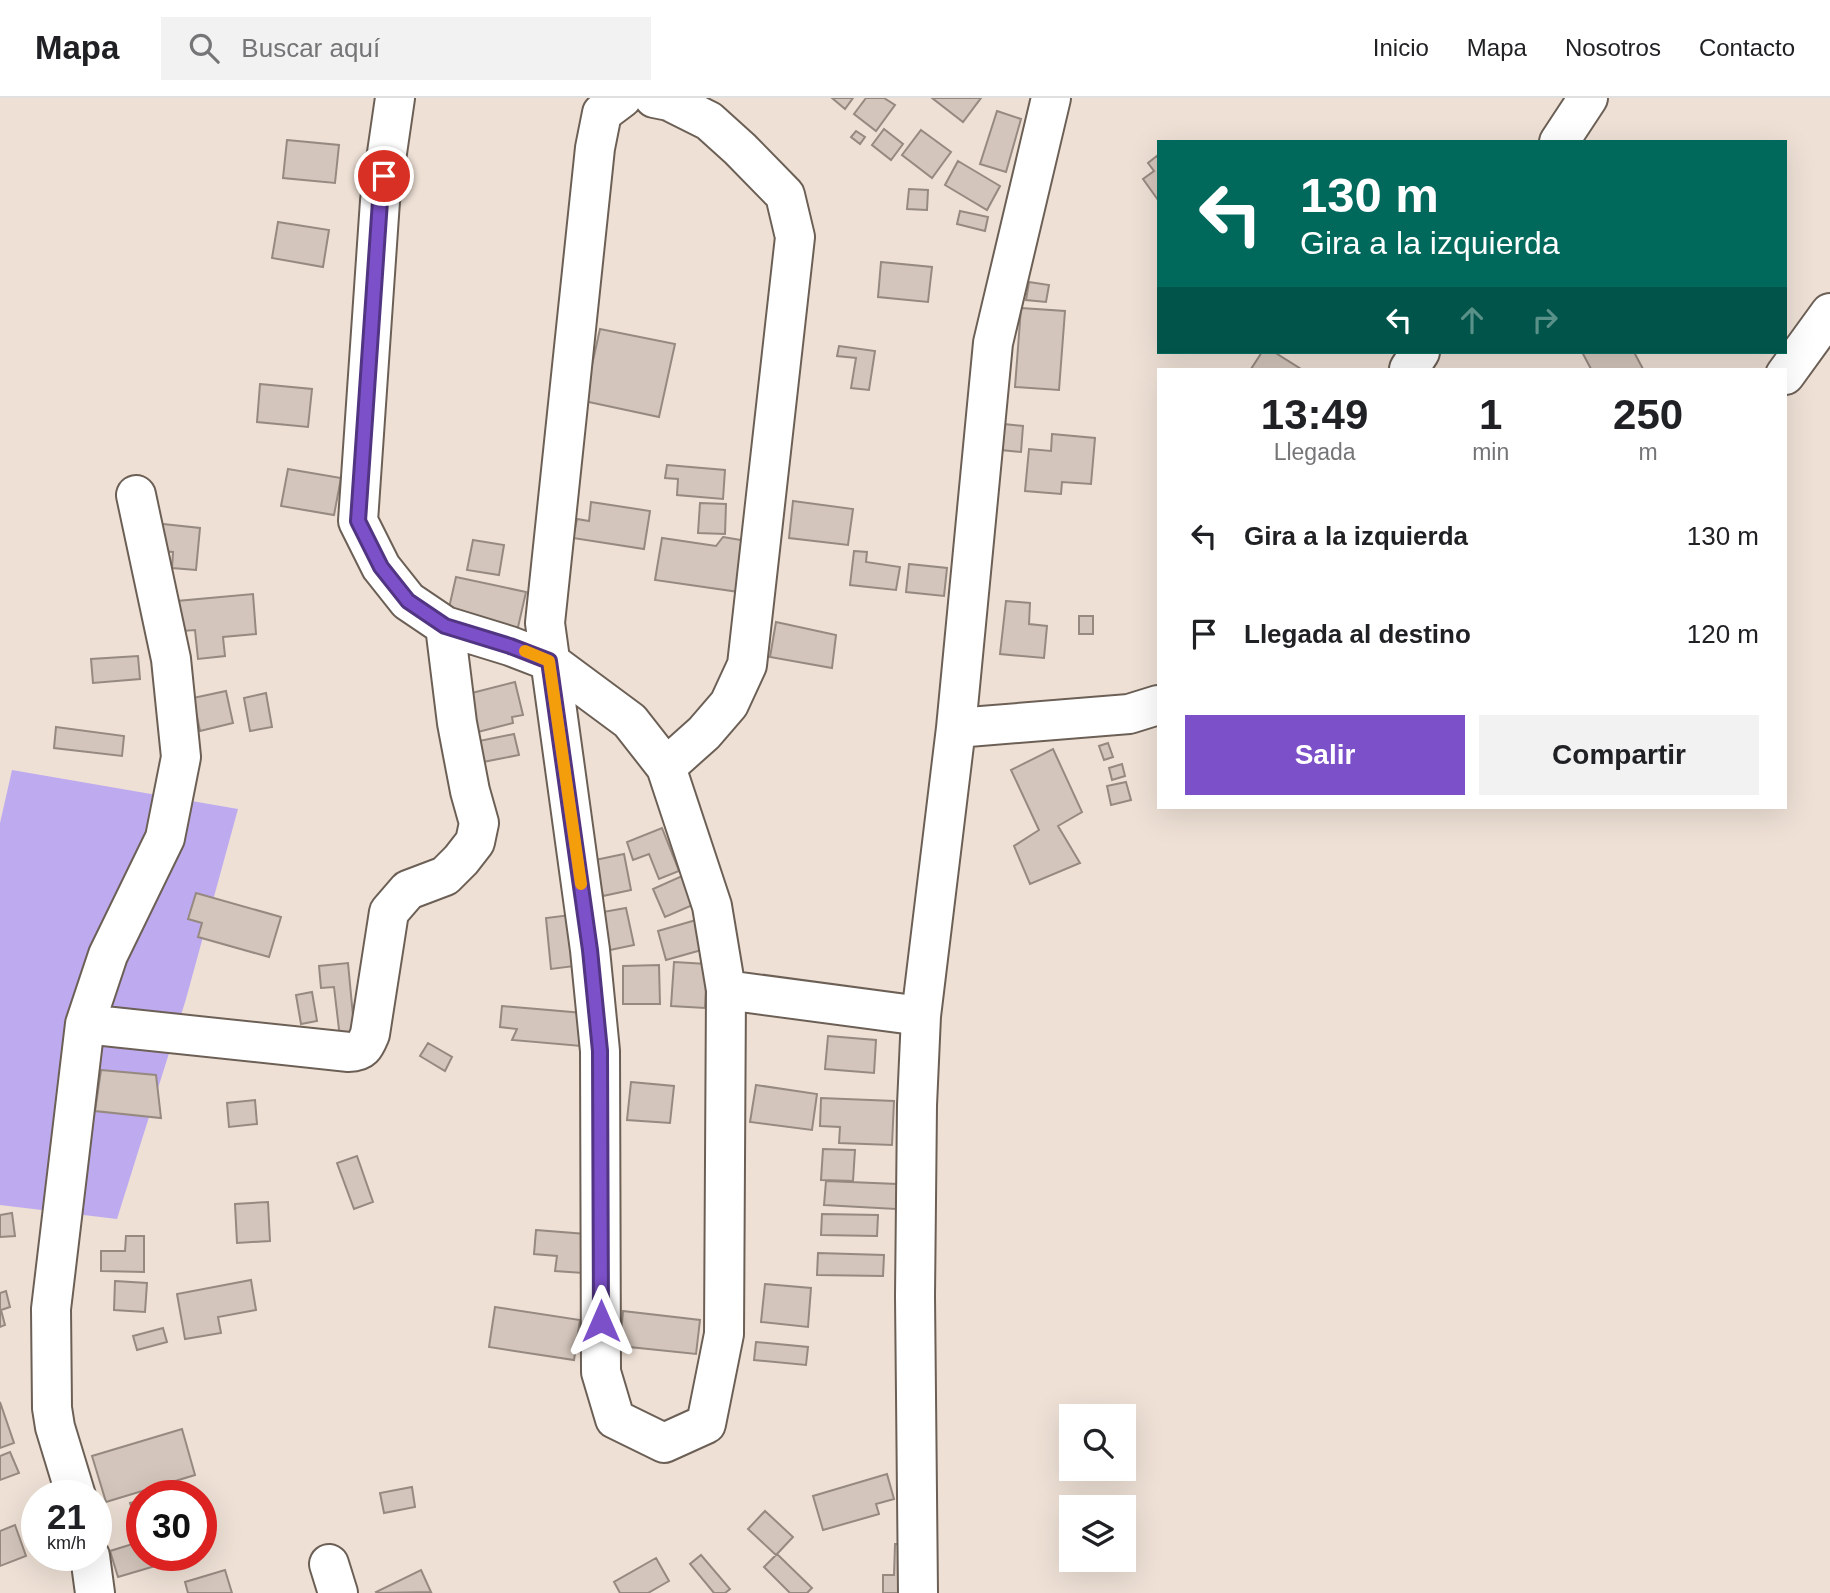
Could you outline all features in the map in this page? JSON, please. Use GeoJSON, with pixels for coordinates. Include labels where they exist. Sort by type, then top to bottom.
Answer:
{"type":"FeatureCollection","features":[{"type":"Feature","properties":{"kind":"street"},"geometry":{"type":"LineString","coordinates":[[395,98],[380,201],[358,521],[381,567],[408,601],[445,626],[549,661],[629,721],[666,767],[712,906],[726,990],[724,1334],[706,1424],[664,1443],[615,1419],[601,1372],[600,1051],[590,950],[549,661],[545,623],[595,148],[602,113],[622,98]]}},
{"type":"Feature","properties":{"kind":"street"},"geometry":{"type":"LineString","coordinates":[[654,98],[669,101],[709,121],[740,149],[785,195],[795,237],[747,665],[729,704],[704,733],[666,767]]}},
{"type":"Feature","properties":{"kind":"street"},"geometry":{"type":"LineString","coordinates":[[1560,140],[1588,98]]}},
{"type":"Feature","properties":{"kind":"street"},"geometry":{"type":"LineString","coordinates":[[918,1593],[915,1283],[921,1016],[956,728],[993,344],[1049,100]]}},
{"type":"Feature","properties":{"kind":"street"},"geometry":{"type":"LineString","coordinates":[[1787,372],[1830,313]]}},
{"type":"Feature","properties":{"kind":"street"},"geometry":{"type":"LineString","coordinates":[[71,1480],[52,1408],[51,1309],[85,1024],[108,956],[165,838],[181,757],[171,659],[136,495]]}},
{"type":"Feature","properties":{"kind":"street"},"geometry":{"type":"LineString","coordinates":[[85,1024],[349,1052],[358,1052],[364,1048],[370,1034],[388,912],[408,890],[445,876],[475,842],[479,822],[457,723],[445,626]]}},
{"type":"Feature","properties":{"kind":"street"},"geometry":{"type":"LineString","coordinates":[[956,728],[1129,714],[1157,705]]}},
{"type":"Feature","properties":{"kind":"street"},"geometry":{"type":"LineString","coordinates":[[726,990],[921,1016]]}},
{"type":"Feature","properties":{"kind":"street"},"geometry":{"type":"LineString","coordinates":[[92,1571],[95,1593]]}},
{"type":"Feature","properties":{"kind":"shaded area"},"geometry":{"type":"Polygon","coordinates":[[[12,770],[238,809],[186,999],[117,1219],[0,1205],[0,823],[12,770]]]}},
{"type":"Feature","properties":{"kind":"building"},"geometry":{"type":"Polygon","coordinates":[[[832,98],[853,98],[845,109],[832,98]]]}},
{"type":"Feature","properties":{"kind":"building"},"geometry":{"type":"Polygon","coordinates":[[[866,98],[884,98],[895,105],[876,131],[854,114],[866,98]]]}},
{"type":"Feature","properties":{"kind":"building"},"geometry":{"type":"Polygon","coordinates":[[[932,98],[981,98],[963,122],[932,98]]]}},
{"type":"Feature","properties":{"kind":"building"},"geometry":{"type":"Polygon","coordinates":[[[997,111],[1021,119],[1006,172],[980,164],[997,111]]]}},
{"type":"Feature","properties":{"kind":"building"},"geometry":{"type":"Polygon","coordinates":[[[884,129],[903,144],[891,160],[872,145],[884,129]]]}},
{"type":"Feature","properties":{"kind":"building"},"geometry":{"type":"Polygon","coordinates":[[[921,130],[951,152],[932,178],[902,155],[921,130]]]}},
{"type":"Feature","properties":{"kind":"building"},"geometry":{"type":"Polygon","coordinates":[[[856,131],[865,137],[860,144],[851,137],[856,131]]]}},
{"type":"Feature","properties":{"kind":"building"},"geometry":{"type":"Polygon","coordinates":[[[287,140],[339,145],[335,183],[283,178],[287,140]]]}},
{"type":"Feature","properties":{"kind":"building"},"geometry":{"type":"Polygon","coordinates":[[[1157,156],[1157,199],[1143,179],[1154,171],[1148,163],[1157,156]]]}},
{"type":"Feature","properties":{"kind":"building"},"geometry":{"type":"Polygon","coordinates":[[[958,161],[1000,186],[987,210],[945,185],[958,161]]]}},
{"type":"Feature","properties":{"kind":"building"},"geometry":{"type":"Polygon","coordinates":[[[909,189],[928,190],[927,210],[907,209],[909,189]]]}},
{"type":"Feature","properties":{"kind":"building"},"geometry":{"type":"Polygon","coordinates":[[[960,211],[988,217],[985,231],[957,224],[960,211]]]}},
{"type":"Feature","properties":{"kind":"building"},"geometry":{"type":"Polygon","coordinates":[[[278,222],[329,230],[323,267],[272,258],[278,222]]]}},
{"type":"Feature","properties":{"kind":"building"},"geometry":{"type":"Polygon","coordinates":[[[881,262],[932,267],[928,302],[878,297],[881,262]]]}},
{"type":"Feature","properties":{"kind":"building"},"geometry":{"type":"Polygon","coordinates":[[[1029,282],[1049,285],[1046,302],[1026,300],[1029,282]]]}},
{"type":"Feature","properties":{"kind":"building"},"geometry":{"type":"Polygon","coordinates":[[[1021,308],[1065,311],[1059,390],[1015,387],[1021,308]]]}},
{"type":"Feature","properties":{"kind":"building"},"geometry":{"type":"Polygon","coordinates":[[[600,329],[675,344],[659,417],[584,401],[600,329]]]}},
{"type":"Feature","properties":{"kind":"building"},"geometry":{"type":"Polygon","coordinates":[[[839,346],[875,351],[869,390],[851,388],[856,358],[837,356],[839,346]]]}},
{"type":"Feature","properties":{"kind":"building"},"geometry":{"type":"Polygon","coordinates":[[[1261,354],[1277,354],[1299,368],[1252,368],[1261,354]]]}},
{"type":"Feature","properties":{"kind":"building"},"geometry":{"type":"Polygon","coordinates":[[[1583,354],[1635,354],[1642,368],[1590,368],[1583,354]]]}},
{"type":"Feature","properties":{"kind":"building"},"geometry":{"type":"Polygon","coordinates":[[[260,384],[312,389],[308,427],[257,422],[260,384]]]}},
{"type":"Feature","properties":{"kind":"building"},"geometry":{"type":"Polygon","coordinates":[[[1004,424],[1023,426],[1021,452],[1001,450],[1004,424]]]}},
{"type":"Feature","properties":{"kind":"building"},"geometry":{"type":"Polygon","coordinates":[[[1052,434],[1095,438],[1091,484],[1062,482],[1061,494],[1025,491],[1029,449],[1051,451],[1052,434]]]}},
{"type":"Feature","properties":{"kind":"building"},"geometry":{"type":"Polygon","coordinates":[[[667,465],[725,470],[723,499],[677,495],[678,479],[665,478],[667,465]]]}},
{"type":"Feature","properties":{"kind":"building"},"geometry":{"type":"Polygon","coordinates":[[[288,469],[341,478],[334,515],[281,506],[288,469]]]}},
{"type":"Feature","properties":{"kind":"building"},"geometry":{"type":"Polygon","coordinates":[[[793,501],[853,509],[848,545],[789,538],[793,501]]]}},
{"type":"Feature","properties":{"kind":"building"},"geometry":{"type":"Polygon","coordinates":[[[591,502],[650,511],[644,549],[573,538],[577,519],[589,521],[591,502]]]}},
{"type":"Feature","properties":{"kind":"building"},"geometry":{"type":"Polygon","coordinates":[[[700,503],[726,504],[725,534],[698,533],[700,503]]]}},
{"type":"Feature","properties":{"kind":"building"},"geometry":{"type":"Polygon","coordinates":[[[163,524],[200,528],[196,570],[172,568],[173,552],[160,551],[163,524]]]}},
{"type":"Feature","properties":{"kind":"building"},"geometry":{"type":"Polygon","coordinates":[[[723,537],[747,541],[739,592],[655,580],[662,538],[716,546],[723,537]]]}},
{"type":"Feature","properties":{"kind":"building"},"geometry":{"type":"Polygon","coordinates":[[[473,540],[504,545],[499,575],[467,570],[473,540]]]}},
{"type":"Feature","properties":{"kind":"building"},"geometry":{"type":"Polygon","coordinates":[[[854,551],[867,552],[866,562],[900,567],[896,590],[850,585],[854,551]]]}},
{"type":"Feature","properties":{"kind":"building"},"geometry":{"type":"Polygon","coordinates":[[[909,564],[947,568],[944,596],[906,592],[909,564]]]}},
{"type":"Feature","properties":{"kind":"building"},"geometry":{"type":"Polygon","coordinates":[[[456,577],[526,592],[516,636],[446,621],[456,577]]]}},
{"type":"Feature","properties":{"kind":"building"},"geometry":{"type":"Polygon","coordinates":[[[253,594],[256,634],[223,637],[225,656],[198,659],[195,630],[169,632],[166,602],[253,594]]]}},
{"type":"Feature","properties":{"kind":"building"},"geometry":{"type":"Polygon","coordinates":[[[1006,601],[1030,603],[1029,624],[1047,626],[1044,658],[1000,654],[1006,601]]]}},
{"type":"Feature","properties":{"kind":"building"},"geometry":{"type":"Polygon","coordinates":[[[1079,616],[1093,616],[1093,634],[1079,634],[1079,616]]]}},
{"type":"Feature","properties":{"kind":"building"},"geometry":{"type":"Polygon","coordinates":[[[776,622],[836,635],[832,668],[770,657],[776,622]]]}},
{"type":"Feature","properties":{"kind":"building"},"geometry":{"type":"Polygon","coordinates":[[[138,656],[140,679],[93,683],[91,659],[138,656]]]}},
{"type":"Feature","properties":{"kind":"building"},"geometry":{"type":"Polygon","coordinates":[[[515,682],[523,715],[512,717],[513,723],[470,734],[460,696],[515,682]]]}},
{"type":"Feature","properties":{"kind":"building"},"geometry":{"type":"Polygon","coordinates":[[[226,691],[233,723],[200,731],[193,698],[226,691]]]}},
{"type":"Feature","properties":{"kind":"building"},"geometry":{"type":"Polygon","coordinates":[[[266,693],[272,727],[250,731],[244,698],[266,693]]]}},
{"type":"Feature","properties":{"kind":"building"},"geometry":{"type":"Polygon","coordinates":[[[56,727],[124,736],[122,756],[54,748],[56,727]]]}},
{"type":"Feature","properties":{"kind":"building"},"geometry":{"type":"Polygon","coordinates":[[[514,734],[519,755],[483,762],[479,741],[514,734]]]}},
{"type":"Feature","properties":{"kind":"building"},"geometry":{"type":"Polygon","coordinates":[[[1108,743],[1113,757],[1104,760],[1099,746],[1108,743]]]}},
{"type":"Feature","properties":{"kind":"building"},"geometry":{"type":"Polygon","coordinates":[[[1053,749],[1082,812],[1058,826],[1080,863],[1030,884],[1014,846],[1039,830],[1011,770],[1053,749]]]}},
{"type":"Feature","properties":{"kind":"building"},"geometry":{"type":"Polygon","coordinates":[[[1122,764],[1125,776],[1112,780],[1109,768],[1122,764]]]}},
{"type":"Feature","properties":{"kind":"building"},"geometry":{"type":"Polygon","coordinates":[[[1126,782],[1131,800],[1111,805],[1107,786],[1126,782]]]}},
{"type":"Feature","properties":{"kind":"building"},"geometry":{"type":"Polygon","coordinates":[[[662,828],[679,871],[659,879],[649,854],[633,860],[627,842],[662,828]]]}},
{"type":"Feature","properties":{"kind":"building"},"geometry":{"type":"Polygon","coordinates":[[[624,854],[631,890],[603,896],[595,860],[624,854]]]}},
{"type":"Feature","properties":{"kind":"building"},"geometry":{"type":"Polygon","coordinates":[[[682,876],[695,904],[665,917],[653,889],[682,876]]]}},
{"type":"Feature","properties":{"kind":"building"},"geometry":{"type":"Polygon","coordinates":[[[196,893],[281,917],[269,957],[198,937],[202,923],[188,919],[196,893]]]}},
{"type":"Feature","properties":{"kind":"building"},"geometry":{"type":"Polygon","coordinates":[[[626,908],[634,945],[610,950],[603,912],[626,908]]]}},
{"type":"Feature","properties":{"kind":"building"},"geometry":{"type":"Polygon","coordinates":[[[570,915],[575,966],[551,969],[546,918],[570,915]]]}},
{"type":"Feature","properties":{"kind":"building"},"geometry":{"type":"Polygon","coordinates":[[[696,920],[705,949],[666,960],[658,931],[696,920]]]}},
{"type":"Feature","properties":{"kind":"building"},"geometry":{"type":"Polygon","coordinates":[[[674,962],[707,964],[705,1008],[671,1006],[674,962]]]}},
{"type":"Feature","properties":{"kind":"building"},"geometry":{"type":"Polygon","coordinates":[[[348,963],[355,1037],[340,1038],[334,987],[321,988],[319,966],[348,963]]]}},
{"type":"Feature","properties":{"kind":"building"},"geometry":{"type":"Polygon","coordinates":[[[659,965],[660,1004],[623,1004],[623,966],[659,965]]]}},
{"type":"Feature","properties":{"kind":"building"},"geometry":{"type":"Polygon","coordinates":[[[312,992],[317,1021],[301,1024],[296,995],[312,992]]]}},
{"type":"Feature","properties":{"kind":"building"},"geometry":{"type":"Polygon","coordinates":[[[502,1006],[583,1013],[581,1046],[512,1040],[517,1029],[500,1027],[502,1006]]]}},
{"type":"Feature","properties":{"kind":"building"},"geometry":{"type":"Polygon","coordinates":[[[828,1036],[876,1040],[874,1073],[825,1069],[828,1036]]]}},
{"type":"Feature","properties":{"kind":"building"},"geometry":{"type":"Polygon","coordinates":[[[428,1043],[452,1057],[445,1071],[420,1056],[428,1043]]]}},
{"type":"Feature","properties":{"kind":"building"},"geometry":{"type":"Polygon","coordinates":[[[101,1070],[156,1075],[161,1118],[95,1111],[101,1070]]]}},
{"type":"Feature","properties":{"kind":"building"},"geometry":{"type":"Polygon","coordinates":[[[631,1082],[674,1086],[670,1123],[627,1120],[631,1082]]]}},
{"type":"Feature","properties":{"kind":"building"},"geometry":{"type":"Polygon","coordinates":[[[756,1085],[817,1094],[812,1130],[750,1122],[756,1085]]]}},
{"type":"Feature","properties":{"kind":"building"},"geometry":{"type":"Polygon","coordinates":[[[821,1098],[894,1101],[892,1145],[839,1143],[840,1127],[820,1126],[821,1098]]]}},
{"type":"Feature","properties":{"kind":"building"},"geometry":{"type":"Polygon","coordinates":[[[255,1100],[257,1124],[229,1127],[227,1103],[255,1100]]]}},
{"type":"Feature","properties":{"kind":"building"},"geometry":{"type":"Polygon","coordinates":[[[823,1149],[855,1150],[853,1181],[821,1180],[823,1149]]]}},
{"type":"Feature","properties":{"kind":"building"},"geometry":{"type":"Polygon","coordinates":[[[357,1156],[373,1202],[354,1209],[337,1163],[357,1156]]]}},
{"type":"Feature","properties":{"kind":"building"},"geometry":{"type":"Polygon","coordinates":[[[826,1181],[897,1184],[896,1209],[824,1205],[826,1181]]]}},
{"type":"Feature","properties":{"kind":"building"},"geometry":{"type":"Polygon","coordinates":[[[268,1202],[270,1241],[237,1243],[235,1204],[268,1202]]]}},
{"type":"Feature","properties":{"kind":"building"},"geometry":{"type":"Polygon","coordinates":[[[12,1213],[15,1236],[0,1237],[0,1215],[12,1213]]]}},
{"type":"Feature","properties":{"kind":"building"},"geometry":{"type":"Polygon","coordinates":[[[822,1214],[878,1215],[877,1236],[821,1235],[822,1214]]]}},
{"type":"Feature","properties":{"kind":"building"},"geometry":{"type":"Polygon","coordinates":[[[536,1230],[586,1234],[583,1273],[555,1271],[557,1256],[534,1254],[536,1230]]]}},
{"type":"Feature","properties":{"kind":"building"},"geometry":{"type":"Polygon","coordinates":[[[126,1236],[144,1236],[144,1272],[101,1271],[101,1251],[125,1251],[126,1236]]]}},
{"type":"Feature","properties":{"kind":"building"},"geometry":{"type":"Polygon","coordinates":[[[818,1253],[884,1255],[883,1276],[817,1275],[818,1253]]]}},
{"type":"Feature","properties":{"kind":"building"},"geometry":{"type":"Polygon","coordinates":[[[251,1280],[256,1310],[218,1317],[221,1333],[185,1339],[177,1294],[251,1280]]]}},
{"type":"Feature","properties":{"kind":"building"},"geometry":{"type":"Polygon","coordinates":[[[115,1281],[147,1283],[145,1312],[114,1310],[115,1281]]]}},
{"type":"Feature","properties":{"kind":"building"},"geometry":{"type":"Polygon","coordinates":[[[765,1284],[811,1288],[808,1327],[761,1322],[765,1284]]]}},
{"type":"Feature","properties":{"kind":"building"},"geometry":{"type":"Polygon","coordinates":[[[6,1291],[10,1307],[1,1310],[5,1325],[0,1327],[0,1293],[6,1291]]]}},
{"type":"Feature","properties":{"kind":"building"},"geometry":{"type":"Polygon","coordinates":[[[495,1307],[580,1320],[574,1360],[489,1347],[495,1307]]]}},
{"type":"Feature","properties":{"kind":"building"},"geometry":{"type":"Polygon","coordinates":[[[623,1311],[700,1320],[696,1354],[620,1346],[623,1311]]]}},
{"type":"Feature","properties":{"kind":"building"},"geometry":{"type":"Polygon","coordinates":[[[163,1328],[167,1342],[137,1350],[133,1336],[163,1328]]]}},
{"type":"Feature","properties":{"kind":"building"},"geometry":{"type":"Polygon","coordinates":[[[756,1342],[808,1347],[806,1365],[754,1360],[756,1342]]]}},
{"type":"Feature","properties":{"kind":"building"},"geometry":{"type":"Polygon","coordinates":[[[0,1402],[14,1443],[0,1448],[0,1402]]]}},
{"type":"Feature","properties":{"kind":"building"},"geometry":{"type":"Polygon","coordinates":[[[182,1429],[195,1475],[179,1480],[126,1480],[126,1496],[112,1500],[112,1480],[99,1480],[92,1456],[182,1429]]]}},
{"type":"Feature","properties":{"kind":"building"},"geometry":{"type":"Polygon","coordinates":[[[10,1452],[19,1473],[0,1480],[0,1456],[10,1452]]]}},
{"type":"Feature","properties":{"kind":"building"},"geometry":{"type":"Polygon","coordinates":[[[887,1474],[894,1499],[876,1504],[879,1514],[823,1530],[813,1496],[887,1474]]]}},
{"type":"Feature","properties":{"kind":"building"},"geometry":{"type":"Polygon","coordinates":[[[412,1487],[415,1507],[384,1513],[380,1493],[412,1487]]]}},
{"type":"Feature","properties":{"kind":"building"},"geometry":{"type":"Polygon","coordinates":[[[765,1511],[793,1537],[776,1555],[748,1529],[765,1511]]]}},
{"type":"Feature","properties":{"kind":"building"},"geometry":{"type":"Polygon","coordinates":[[[15,1525],[21,1542],[21,1558],[0,1566],[0,1531],[15,1525]]]}},
{"type":"Feature","properties":{"kind":"building"},"geometry":{"type":"Polygon","coordinates":[[[895,1544],[906,1544],[905,1593],[883,1593],[883,1575],[894,1575],[895,1544]]]}},
{"type":"Feature","properties":{"kind":"building"},"geometry":{"type":"Polygon","coordinates":[[[126,1546],[126,1571],[138,1571],[118,1577],[112,1550],[126,1546]]]}},
{"type":"Feature","properties":{"kind":"building"},"geometry":{"type":"Polygon","coordinates":[[[777,1554],[812,1588],[807,1593],[790,1593],[764,1567],[777,1554]]]}},
{"type":"Feature","properties":{"kind":"building"},"geometry":{"type":"Polygon","coordinates":[[[701,1555],[730,1589],[725,1593],[714,1593],[690,1564],[701,1555]]]}},
{"type":"Feature","properties":{"kind":"building"},"geometry":{"type":"Polygon","coordinates":[[[656,1558],[669,1581],[648,1593],[620,1593],[614,1582],[656,1558]]]}},
{"type":"Feature","properties":{"kind":"building"},"geometry":{"type":"Polygon","coordinates":[[[225,1570],[232,1593],[188,1593],[185,1582],[225,1570]]]}},
{"type":"Feature","properties":{"kind":"building"},"geometry":{"type":"Polygon","coordinates":[[[421,1570],[431,1592],[376,1592],[421,1570]]]}},
{"type":"Feature","properties":{"kind":"slow traffic"},"geometry":{"type":"LineString","coordinates":[[525,651],[549,661],[581,884]]}},
{"type":"Feature","properties":{"kind":"route"},"geometry":{"type":"LineString","coordinates":[[384,176],[380,201],[358,521],[381,567],[408,601],[445,626],[549,661],[590,950],[600,1051],[601,1321]]}}]}
